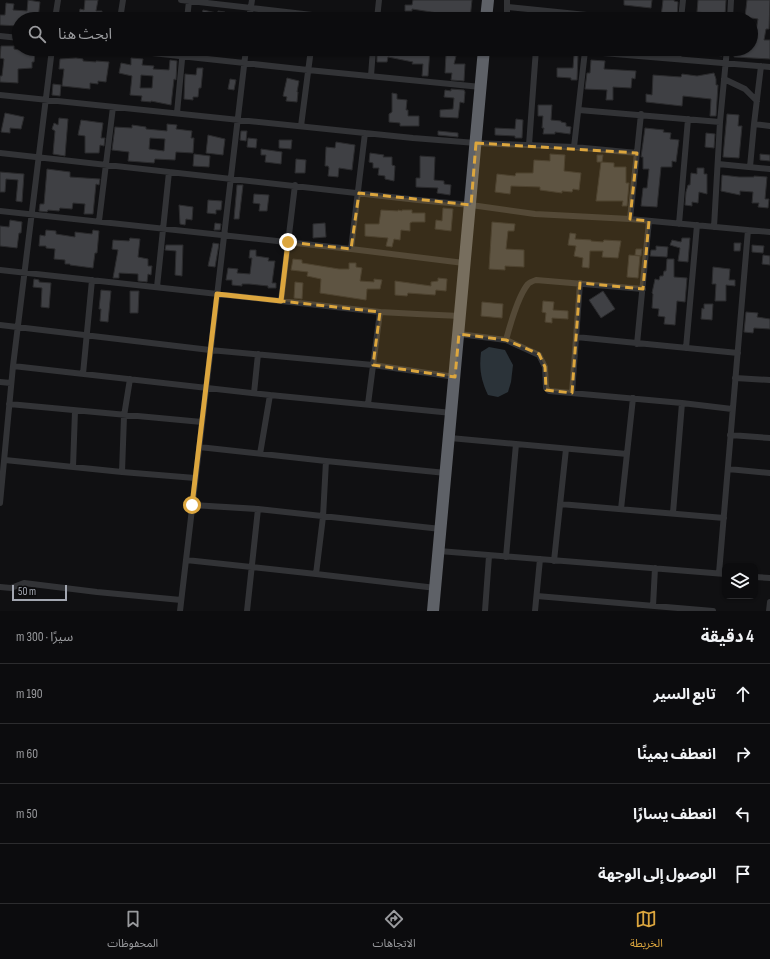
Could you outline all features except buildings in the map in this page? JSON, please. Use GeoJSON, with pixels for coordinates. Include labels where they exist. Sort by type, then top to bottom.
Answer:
{"type":"FeatureCollection","features":[{"type":"Feature","properties":{"kind":"highway"},"geometry":{"type":"LineString","coordinates":[[487,12],[488,0]]}},
{"type":"Feature","properties":{"kind":"highway"},"geometry":{"type":"LineString","coordinates":[[433,611],[447,473],[464,263],[483,56]]}},
{"type":"Feature","properties":{"kind":"street"},"geometry":{"type":"LineString","coordinates":[[56,12],[58,0]]}},
{"type":"Feature","properties":{"kind":"street"},"geometry":{"type":"LineString","coordinates":[[121,12],[123,0]]}},
{"type":"Feature","properties":{"kind":"street"},"geometry":{"type":"LineString","coordinates":[[180,0],[251,7],[283,12]]}},
{"type":"Feature","properties":{"kind":"street"},"geometry":{"type":"LineString","coordinates":[[250,12],[252,0]]}},
{"type":"Feature","properties":{"kind":"street"},"geometry":{"type":"LineString","coordinates":[[378,12],[379,0]]}},
{"type":"Feature","properties":{"kind":"street"},"geometry":{"type":"LineString","coordinates":[[508,0],[508,12]]}},
{"type":"Feature","properties":{"kind":"street"},"geometry":{"type":"LineString","coordinates":[[682,12],[683,0]]}},
{"type":"Feature","properties":{"kind":"street"},"geometry":{"type":"LineString","coordinates":[[731,12],[732,0]]}},
{"type":"Feature","properties":{"kind":"street"},"geometry":{"type":"LineString","coordinates":[[188,12],[189,1]]}},
{"type":"Feature","properties":{"kind":"street"},"geometry":{"type":"LineString","coordinates":[[508,7],[557,12]]}},
{"type":"Feature","properties":{"kind":"street"},"geometry":{"type":"LineString","coordinates":[[0,36],[12,37]]}},
{"type":"Feature","properties":{"kind":"street"},"geometry":{"type":"LineString","coordinates":[[0,503],[0,492],[5,460],[3,438],[9,404],[51,56]]}},
{"type":"Feature","properties":{"kind":"street"},"geometry":{"type":"LineString","coordinates":[[177,113],[182,56],[481,87]]}},
{"type":"Feature","properties":{"kind":"street"},"geometry":{"type":"LineString","coordinates":[[180,611],[245,56]]}},
{"type":"Feature","properties":{"kind":"street"},"geometry":{"type":"LineString","coordinates":[[301,126],[310,56]]}},
{"type":"Feature","properties":{"kind":"street"},"geometry":{"type":"LineString","coordinates":[[371,76],[372,56]]}},
{"type":"Feature","properties":{"kind":"street"},"geometry":{"type":"LineString","coordinates":[[529,145],[535,56]]}},
{"type":"Feature","properties":{"kind":"street"},"geometry":{"type":"LineString","coordinates":[[574,147],[584,56]]}},
{"type":"Feature","properties":{"kind":"street"},"geometry":{"type":"LineString","coordinates":[[643,56],[770,67]]}},
{"type":"Feature","properties":{"kind":"street"},"geometry":{"type":"LineString","coordinates":[[714,227],[720,122],[726,56]]}},
{"type":"Feature","properties":{"kind":"street"},"geometry":{"type":"LineString","coordinates":[[750,167],[761,66]]}},
{"type":"Feature","properties":{"kind":"street"},"geometry":{"type":"LineString","coordinates":[[724,79],[745,89],[757,101]]}},
{"type":"Feature","properties":{"kind":"street"},"geometry":{"type":"LineString","coordinates":[[0,95],[365,133],[476,143],[574,147],[637,153]]}},
{"type":"Feature","properties":{"kind":"street"},"geometry":{"type":"LineString","coordinates":[[98,221],[113,107]]}},
{"type":"Feature","properties":{"kind":"street"},"geometry":{"type":"LineString","coordinates":[[579,110],[641,114],[720,122]]}},
{"type":"Feature","properties":{"kind":"street"},"geometry":{"type":"LineString","coordinates":[[630,220],[641,114]]}},
{"type":"Feature","properties":{"kind":"street"},"geometry":{"type":"LineString","coordinates":[[679,224],[688,119]]}},
{"type":"Feature","properties":{"kind":"street"},"geometry":{"type":"LineString","coordinates":[[754,124],[770,126]]}},
{"type":"Feature","properties":{"kind":"street"},"geometry":{"type":"LineString","coordinates":[[351,249],[365,133]]}},
{"type":"Feature","properties":{"kind":"street"},"geometry":{"type":"LineString","coordinates":[[0,153],[359,192],[535,214],[649,221],[770,232]]}},
{"type":"Feature","properties":{"kind":"street"},"geometry":{"type":"LineString","coordinates":[[718,164],[770,169]]}},
{"type":"Feature","properties":{"kind":"street"},"geometry":{"type":"LineString","coordinates":[[157,288],[169,172]]}},
{"type":"Feature","properties":{"kind":"street"},"geometry":{"type":"LineString","coordinates":[[281,301],[295,186]]}},
{"type":"Feature","properties":{"kind":"street"},"geometry":{"type":"LineString","coordinates":[[0,211],[351,249],[464,263]]}},
{"type":"Feature","properties":{"kind":"street"},"geometry":{"type":"LineString","coordinates":[[637,344],[649,221]]}},
{"type":"Feature","properties":{"kind":"street"},"geometry":{"type":"LineString","coordinates":[[686,348],[697,225]]}},
{"type":"Feature","properties":{"kind":"street"},"geometry":{"type":"LineString","coordinates":[[722,563],[730,435],[748,230]]}},
{"type":"Feature","properties":{"kind":"street"},"geometry":{"type":"LineString","coordinates":[[0,270],[380,312],[460,316]]}},
{"type":"Feature","properties":{"kind":"street"},"geometry":{"type":"LineString","coordinates":[[83,374],[92,280]]}},
{"type":"Feature","properties":{"kind":"street"},"geometry":{"type":"LineString","coordinates":[[506,340],[515,311],[529,282],[536,280],[643,289]]}},
{"type":"Feature","properties":{"kind":"street"},"geometry":{"type":"LineString","coordinates":[[572,393],[580,283]]}},
{"type":"Feature","properties":{"kind":"street"},"geometry":{"type":"LineString","coordinates":[[368,404],[380,312]]}},
{"type":"Feature","properties":{"kind":"street"},"geometry":{"type":"LineString","coordinates":[[0,325],[210,350],[373,366],[455,377]]}},
{"type":"Feature","properties":{"kind":"street"},"geometry":{"type":"LineString","coordinates":[[459,334],[506,340],[536,352],[545,368],[546,390],[732,409]]}},
{"type":"Feature","properties":{"kind":"street"},"geometry":{"type":"LineString","coordinates":[[576,337],[738,353]]}},
{"type":"Feature","properties":{"kind":"street"},"geometry":{"type":"LineString","coordinates":[[254,393],[258,354]]}},
{"type":"Feature","properties":{"kind":"street"},"geometry":{"type":"LineString","coordinates":[[13,366],[270,395],[452,413]]}},
{"type":"Feature","properties":{"kind":"street"},"geometry":{"type":"LineString","coordinates":[[735,378],[770,379]]}},
{"type":"Feature","properties":{"kind":"street"},"geometry":{"type":"LineString","coordinates":[[122,472],[124,416],[130,379]]}},
{"type":"Feature","properties":{"kind":"street"},"geometry":{"type":"LineString","coordinates":[[0,382],[11,383]]}},
{"type":"Feature","properties":{"kind":"street"},"geometry":{"type":"LineString","coordinates":[[260,454],[270,395]]}},
{"type":"Feature","properties":{"kind":"street"},"geometry":{"type":"LineString","coordinates":[[622,509],[633,398]]}},
{"type":"Feature","properties":{"kind":"street"},"geometry":{"type":"LineString","coordinates":[[673,513],[682,403]]}},
{"type":"Feature","properties":{"kind":"street"},"geometry":{"type":"LineString","coordinates":[[9,404],[124,416],[202,422]]}},
{"type":"Feature","properties":{"kind":"street"},"geometry":{"type":"LineString","coordinates":[[72,467],[74,411]]}},
{"type":"Feature","properties":{"kind":"street"},"geometry":{"type":"LineString","coordinates":[[730,435],[770,438]]}},
{"type":"Feature","properties":{"kind":"street"},"geometry":{"type":"LineString","coordinates":[[450,438],[628,454]]}},
{"type":"Feature","properties":{"kind":"street"},"geometry":{"type":"LineString","coordinates":[[506,557],[516,444]]}},
{"type":"Feature","properties":{"kind":"street"},"geometry":{"type":"LineString","coordinates":[[199,447],[447,473]]}},
{"type":"Feature","properties":{"kind":"street"},"geometry":{"type":"LineString","coordinates":[[554,560],[566,449]]}},
{"type":"Feature","properties":{"kind":"street"},"geometry":{"type":"LineString","coordinates":[[5,460],[195,478]]}},
{"type":"Feature","properties":{"kind":"street"},"geometry":{"type":"LineString","coordinates":[[316,574],[323,517],[326,461]]}},
{"type":"Feature","properties":{"kind":"street"},"geometry":{"type":"LineString","coordinates":[[728,470],[770,473]]}},
{"type":"Feature","properties":{"kind":"street"},"geometry":{"type":"LineString","coordinates":[[560,504],[724,518]]}},
{"type":"Feature","properties":{"kind":"street"},"geometry":{"type":"LineString","coordinates":[[192,505],[258,510],[441,529]]}},
{"type":"Feature","properties":{"kind":"street"},"geometry":{"type":"LineString","coordinates":[[246,611],[258,510]]}},
{"type":"Feature","properties":{"kind":"street"},"geometry":{"type":"LineString","coordinates":[[439,552],[722,574]]}},
{"type":"Feature","properties":{"kind":"street"},"geometry":{"type":"LineString","coordinates":[[485,611],[490,556]]}},
{"type":"Feature","properties":{"kind":"street"},"geometry":{"type":"LineString","coordinates":[[535,611],[540,559]]}},
{"type":"Feature","properties":{"kind":"street"},"geometry":{"type":"LineString","coordinates":[[186,560],[436,588]]}},
{"type":"Feature","properties":{"kind":"street"},"geometry":{"type":"LineString","coordinates":[[653,606],[655,568]]}},
{"type":"Feature","properties":{"kind":"street"},"geometry":{"type":"LineString","coordinates":[[758,577],[770,578]]}},
{"type":"Feature","properties":{"kind":"street"},"geometry":{"type":"LineString","coordinates":[[0,587],[16,587],[24,583],[181,600]]}},
{"type":"Feature","properties":{"kind":"street"},"geometry":{"type":"LineString","coordinates":[[536,596],[685,610],[714,611]]}},
{"type":"Feature","properties":{"kind":"street"},"geometry":{"type":"LineString","coordinates":[[769,611],[770,602]]}},
{"type":"Feature","properties":{"kind":"highlighted area"},"geometry":{"type":"Polygon","coordinates":[[[476,143],[637,153],[630,219],[649,221],[643,289],[580,283],[572,393],[546,390],[545,367],[539,354],[506,340],[459,334],[455,377],[373,365],[380,312],[281,301],[288,242],[351,249],[359,193],[471,205],[476,143]]]}},
{"type":"Feature","properties":{"kind":"shaded area"},"geometry":{"type":"Polygon","coordinates":[[[489,347],[505,350],[513,365],[508,392],[498,397],[488,395],[481,374],[481,352],[489,347]]]}},
{"type":"Feature","properties":{"kind":"route"},"geometry":{"type":"LineString","coordinates":[[192,505],[217,294],[281,301],[288,242]]}}]}
